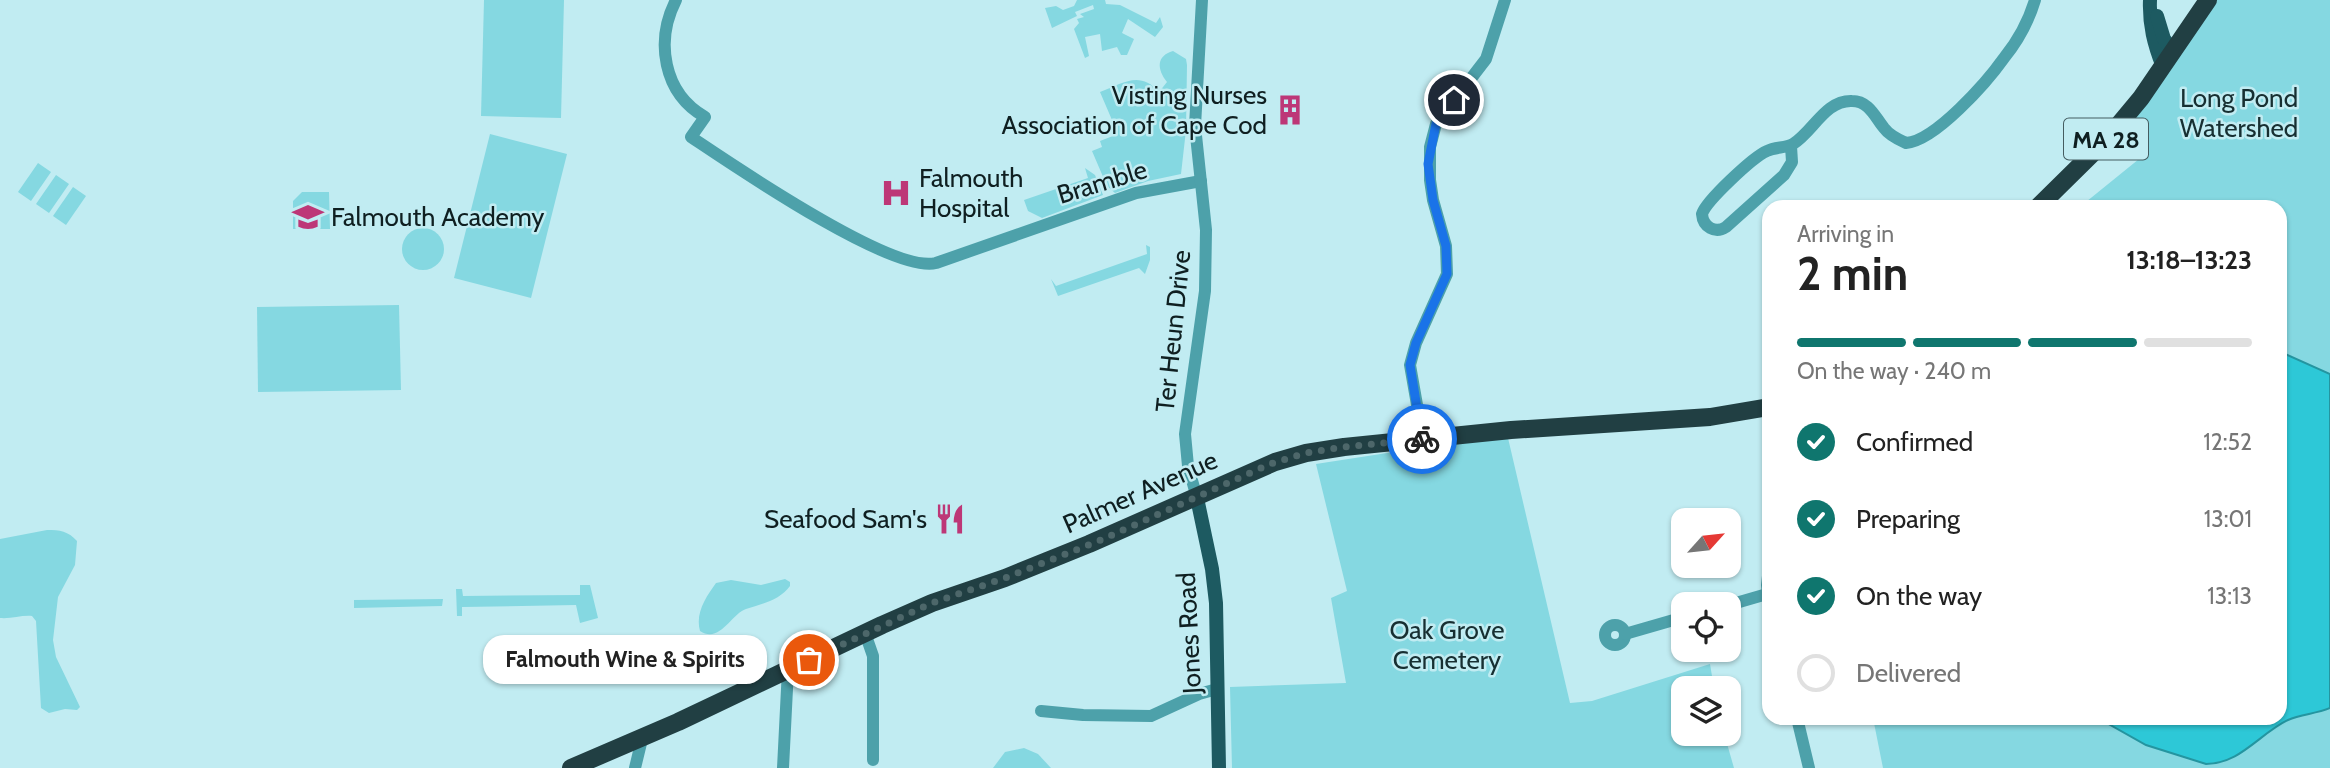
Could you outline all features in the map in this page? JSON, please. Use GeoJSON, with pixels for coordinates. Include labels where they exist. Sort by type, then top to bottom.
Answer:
{"type":"FeatureCollection","features":[{"type":"Feature","properties":{"kind":"highway","name":"MA 28"},"geometry":{"type":"LineString","coordinates":[[2045,200],[2106,140],[2169,59],[2208,0]]}},
{"type":"Feature","properties":{"kind":"highway","name":"Palmer Avenue"},"geometry":{"type":"LineString","coordinates":[[570,768],[642,739],[932,603],[1005,578],[1270,464],[1306,453],[1600,423],[1695,418],[1762,408]]}},
{"type":"Feature","properties":{"kind":"main road"},"geometry":{"type":"LineString","coordinates":[[2151,0],[2149,18],[2152,40],[2169,59]]}},
{"type":"Feature","properties":{"kind":"main road","name":"Jones Road"},"geometry":{"type":"LineString","coordinates":[[1196,498],[1214,585],[1218,626],[1219,768]]}},
{"type":"Feature","properties":{"kind":"street","name":"Bramble"},"geometry":{"type":"LineString","coordinates":[[676,0],[665,28],[664,55],[682,98],[705,117],[691,137],[796,205],[900,258],[930,265],[1136,193],[1201,181]]}},
{"type":"Feature","properties":{"kind":"street","name":"Ter Heun Drive"},"geometry":{"type":"LineString","coordinates":[[1196,498],[1188,466],[1185,434],[1205,291],[1206,230],[1195,126],[1202,0]]}},
{"type":"Feature","properties":{"kind":"street"},"geometry":{"type":"LineString","coordinates":[[1423,439],[1410,365],[1416,343],[1447,274],[1446,246],[1430,180],[1430,147],[1436,124],[1486,59],[1505,0]]}},
{"type":"Feature","properties":{"kind":"street"},"geometry":{"type":"LineString","coordinates":[[1791,146],[1792,162],[1784,175],[1726,227],[1712,230],[1705,224],[1702,214],[1707,203],[1751,163],[1768,150],[1791,146],[1828,110],[1849,100],[1859,102],[1871,110],[1885,130],[1897,139],[1906,143],[1923,138],[1976,91],[2004,59],[2035,0]]}},
{"type":"Feature","properties":{"kind":"street"},"geometry":{"type":"LineString","coordinates":[[1741,603],[1762,600]]}},
{"type":"Feature","properties":{"kind":"street"},"geometry":{"type":"LineString","coordinates":[[1625,634],[1671,621]]}},
{"type":"Feature","properties":{"kind":"street"},"geometry":{"type":"LineString","coordinates":[[865,633],[873,656],[873,760]]}},
{"type":"Feature","properties":{"kind":"street"},"geometry":{"type":"LineString","coordinates":[[783,768],[788,670]]}},
{"type":"Feature","properties":{"kind":"street"},"geometry":{"type":"LineString","coordinates":[[1041,711],[1151,716],[1199,694],[1217,689]]}},
{"type":"Feature","properties":{"kind":"street"},"geometry":{"type":"LineString","coordinates":[[1799,725],[1809,768]]}},
{"type":"Feature","properties":{"kind":"street"},"geometry":{"type":"LineString","coordinates":[[635,768],[642,739]]}},
{"type":"Feature","properties":{"kind":"green space"},"geometry":{"type":"Polygon","coordinates":[[[484,0],[564,0],[561,118],[481,116],[484,0]]]}},
{"type":"Feature","properties":{"kind":"green space"},"geometry":{"type":"Polygon","coordinates":[[[1077,0],[1105,0],[1106,4],[1120,5],[1156,23],[1160,17],[1163,27],[1155,37],[1128,19],[1122,33],[1134,39],[1127,55],[1121,55],[1117,47],[1102,51],[1100,34],[1085,37],[1089,56],[1085,58],[1074,29],[1079,23],[1077,19],[1084,17],[1080,14],[1094,9],[1093,5],[1075,12],[1077,16],[1052,28],[1045,8],[1056,6],[1063,10],[1074,6],[1077,0]]]}},
{"type":"Feature","properties":{"kind":"green space","name":"Long Pond Watershed"},"geometry":{"type":"Polygon","coordinates":[[[2204,0],[2330,0],[2330,768],[1883,768],[1874,725],[2287,725],[2287,200],[2088,200],[2139,159],[2129,115],[2204,0]]]}},
{"type":"Feature","properties":{"kind":"green space"},"geometry":{"type":"Polygon","coordinates":[[[1173,51],[1186,59],[1187,65],[1186,130],[1181,174],[1148,181],[1115,193],[1107,186],[1092,151],[1102,147],[1100,141],[1118,134],[1100,92],[1124,82],[1138,80],[1152,85],[1159,92],[1167,82],[1161,72],[1161,60],[1173,51]]]}},
{"type":"Feature","properties":{"kind":"green space"},"geometry":{"type":"Polygon","coordinates":[[[490,134],[567,154],[531,298],[454,278],[490,134]]]}},
{"type":"Feature","properties":{"kind":"green space"},"geometry":{"type":"Polygon","coordinates":[[[38,163],[51,172],[31,201],[18,192],[38,163]]]}},
{"type":"Feature","properties":{"kind":"green space"},"geometry":{"type":"Polygon","coordinates":[[[1085,168],[1095,175],[1103,195],[1042,218],[1028,211],[1024,200],[1088,178],[1085,168]]]}},
{"type":"Feature","properties":{"kind":"green space"},"geometry":{"type":"Polygon","coordinates":[[[56,175],[69,184],[49,213],[36,204],[56,175]]]}},
{"type":"Feature","properties":{"kind":"green space"},"geometry":{"type":"Polygon","coordinates":[[[73,187],[86,196],[66,225],[53,216],[73,187]]]}},
{"type":"Feature","properties":{"kind":"green space"},"geometry":{"type":"Polygon","coordinates":[[[302,192],[329,192],[330,229],[293,229],[293,201],[302,192]]]}},
{"type":"Feature","properties":{"kind":"green space"},"geometry":{"type":"Polygon","coordinates":[[[423,228],[438,234],[444,249],[438,264],[423,270],[408,264],[402,249],[408,234],[423,228]]]}},
{"type":"Feature","properties":{"kind":"green space"},"geometry":{"type":"Polygon","coordinates":[[[1146,245],[1150,247],[1150,260],[1145,274],[1139,268],[1058,296],[1051,279],[1056,286],[1147,254],[1146,245]]]}},
{"type":"Feature","properties":{"kind":"green space"},"geometry":{"type":"Polygon","coordinates":[[[399,305],[401,390],[258,392],[257,307],[399,305]]]}},
{"type":"Feature","properties":{"kind":"green space","name":"Oak Grove Cemetery"},"geometry":{"type":"Polygon","coordinates":[[[1508,438],[1570,703],[1592,701],[1671,676],[1671,746],[1728,746],[1734,768],[1232,768],[1230,687],[1346,683],[1331,598],[1347,591],[1316,464],[1508,438]]]}},
{"type":"Feature","properties":{"kind":"green space"},"geometry":{"type":"Polygon","coordinates":[[[47,530],[64,532],[77,541],[75,565],[58,597],[53,640],[56,657],[80,707],[77,710],[65,709],[49,713],[41,708],[36,621],[32,616],[0,618],[0,539],[47,530]]]}},
{"type":"Feature","properties":{"kind":"green space"},"geometry":{"type":"Polygon","coordinates":[[[785,579],[790,582],[790,586],[776,598],[746,609],[714,634],[700,631],[700,612],[716,583],[731,580],[761,585],[785,579]]]}},
{"type":"Feature","properties":{"kind":"green space"},"geometry":{"type":"Polygon","coordinates":[[[580,585],[590,585],[598,618],[580,623],[576,605],[462,607],[462,616],[457,616],[456,589],[462,589],[463,596],[580,595],[580,585]]]}},
{"type":"Feature","properties":{"kind":"green space"},"geometry":{"type":"Polygon","coordinates":[[[443,599],[442,606],[354,608],[354,600],[443,599]]]}},
{"type":"Feature","properties":{"kind":"green space","name":"Oak Grove Cemetery"},"geometry":{"type":"Polygon","coordinates":[[[1710,664],[1712,676],[1672,676],[1710,664]]]}},
{"type":"Feature","properties":{"kind":"green space"},"geometry":{"type":"Polygon","coordinates":[[[1024,748],[1038,754],[1051,768],[993,768],[1005,752],[1024,748]]]}},
{"type":"Feature","properties":{"kind":"shaded area"},"geometry":{"type":"Polygon","coordinates":[[[2287,355],[2330,374],[2330,708],[2288,720],[2287,355]]]}},
{"type":"Feature","properties":{"kind":"shaded area"},"geometry":{"type":"Polygon","coordinates":[[[2110,725],[2280,725],[2239,754],[2218,763],[2206,764],[2146,745],[2110,725]]]}},
{"type":"Feature","properties":{"kind":"way so far"},"geometry":{"type":"LineString","coordinates":[[809,660],[932,603],[1101,540],[1270,464],[1306,453],[1422,439]]}},
{"type":"Feature","properties":{"kind":"place","name":"Visting Nurses Association of Cape Cod"},"geometry":{"type":"Point","coordinates":[1290,110]}},
{"type":"Feature","properties":{"kind":"place","name":"Falmouth Hospital"},"geometry":{"type":"Point","coordinates":[896,193]}},
{"type":"Feature","properties":{"kind":"place","name":"Falmouth Academy"},"geometry":{"type":"Point","coordinates":[308,217]}},
{"type":"Feature","properties":{"kind":"place","name":"Seafood Sam's"},"geometry":{"type":"Point","coordinates":[950,519]}},
{"type":"Feature","properties":{"kind":"place","name":"Falmouth Wine & Spirits"},"geometry":{"type":"Point","coordinates":[809,660]}},
{"type":"Feature","properties":{"kind":"route"},"geometry":{"type":"LineString","coordinates":[[1422,439],[1410,365],[1416,343],[1447,274],[1446,246],[1433,200],[1428,164],[1436,124],[1454,100]]}}]}
